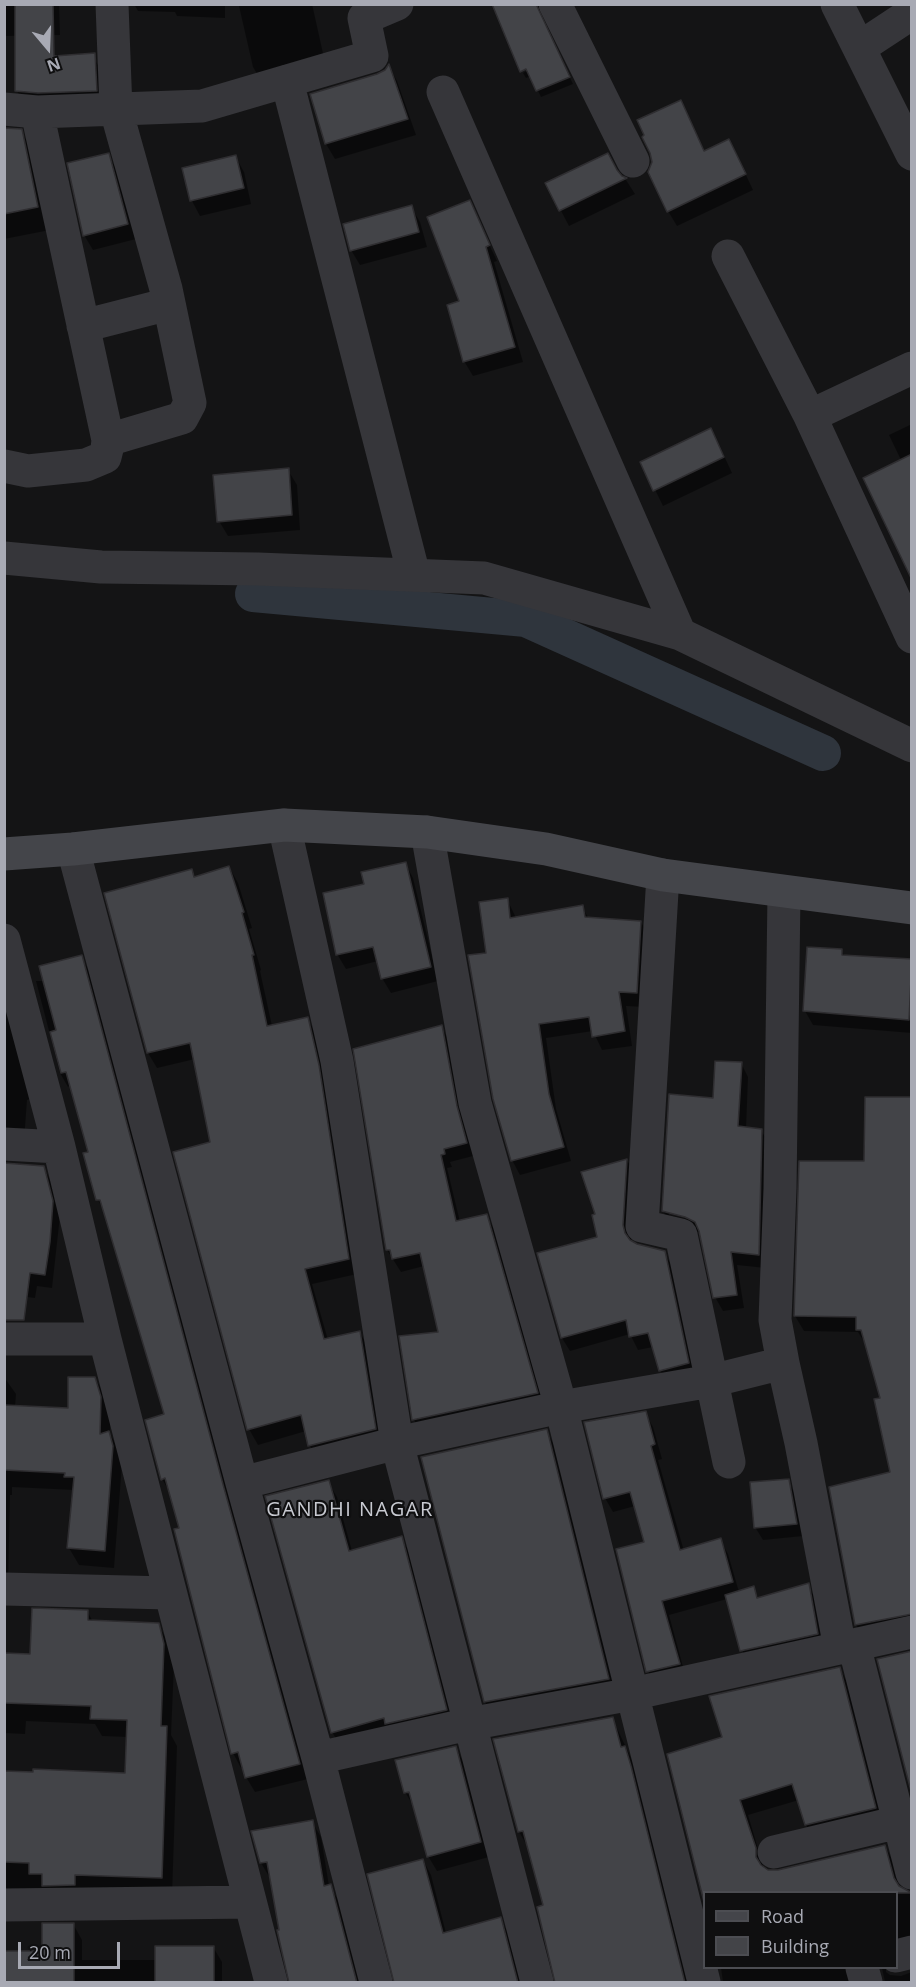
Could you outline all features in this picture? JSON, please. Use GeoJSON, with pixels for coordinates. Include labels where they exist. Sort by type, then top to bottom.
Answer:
{"type":"FeatureCollection","features":[{"type":"Feature","properties":{"kind":"street"},"geometry":{"type":"LineString","coordinates":[[108,440],[182,418],[190,403],[169,304],[116,110],[112,4]]}},
{"type":"Feature","properties":{"kind":"street"},"geometry":{"type":"LineString","coordinates":[[4,109],[37,112],[202,106],[372,56],[364,18],[397,4]]}},
{"type":"Feature","properties":{"kind":"street"},"geometry":{"type":"LineString","coordinates":[[555,4],[633,161]]}},
{"type":"Feature","properties":{"kind":"street"},"geometry":{"type":"LineString","coordinates":[[837,4],[912,154]]}},
{"type":"Feature","properties":{"kind":"street"},"geometry":{"type":"LineString","coordinates":[[859,48],[912,13]]}},
{"type":"Feature","properties":{"kind":"street"},"geometry":{"type":"LineString","coordinates":[[287,81],[414,575]]}},
{"type":"Feature","properties":{"kind":"street"},"geometry":{"type":"LineString","coordinates":[[442,92],[680,634]]}},
{"type":"Feature","properties":{"kind":"street"},"geometry":{"type":"LineString","coordinates":[[4,466],[28,471],[86,465],[105,458],[108,440],[37,112]]}},
{"type":"Feature","properties":{"kind":"street"},"geometry":{"type":"LineString","coordinates":[[728,256],[810,416],[912,637]]}},
{"type":"Feature","properties":{"kind":"street"},"geometry":{"type":"LineString","coordinates":[[83,326],[169,304]]}},
{"type":"Feature","properties":{"kind":"street"},"geometry":{"type":"LineString","coordinates":[[810,416],[912,368]]}},
{"type":"Feature","properties":{"kind":"street"},"geometry":{"type":"LineString","coordinates":[[4,558],[101,567],[258,569],[483,578],[680,634],[912,746]]}},
{"type":"Feature","properties":{"kind":"street"},"geometry":{"type":"LineString","coordinates":[[284,825],[337,1061],[397,1443],[537,1983]]}},
{"type":"Feature","properties":{"kind":"street"},"geometry":{"type":"LineString","coordinates":[[4,854],[73,849],[284,825],[427,832],[546,849],[663,875],[784,893],[912,908]]}},
{"type":"Feature","properties":{"kind":"street"},"geometry":{"type":"LineString","coordinates":[[427,832],[475,1103],[561,1407],[704,1983]]}},
{"type":"Feature","properties":{"kind":"street"},"geometry":{"type":"LineString","coordinates":[[73,849],[242,1483],[318,1758],[376,1983]]}},
{"type":"Feature","properties":{"kind":"street"},"geometry":{"type":"LineString","coordinates":[[663,875],[642,1226],[681,1235],[729,1462]]}},
{"type":"Feature","properties":{"kind":"street"},"geometry":{"type":"LineString","coordinates":[[784,893],[780,1189],[775,1320],[847,1647],[912,1873]]}},
{"type":"Feature","properties":{"kind":"street"},"geometry":{"type":"LineString","coordinates":[[6,949],[59,1147],[169,1593],[271,1983]]}},
{"type":"Feature","properties":{"kind":"street"},"geometry":{"type":"LineString","coordinates":[[4,1144],[59,1147]]}},
{"type":"Feature","properties":{"kind":"street"},"geometry":{"type":"LineString","coordinates":[[4,1339],[105,1339]]}},
{"type":"Feature","properties":{"kind":"street"},"geometry":{"type":"LineString","coordinates":[[242,1483],[397,1443],[561,1407],[711,1381],[783,1363]]}},
{"type":"Feature","properties":{"kind":"street"},"geometry":{"type":"LineString","coordinates":[[4,1589],[169,1593]]}},
{"type":"Feature","properties":{"kind":"street"},"geometry":{"type":"LineString","coordinates":[[318,1758],[469,1724],[632,1694],[912,1632]]}},
{"type":"Feature","properties":{"kind":"street"},"geometry":{"type":"LineString","coordinates":[[774,1852],[899,1822]]}},
{"type":"Feature","properties":{"kind":"street"},"geometry":{"type":"LineString","coordinates":[[4,1905],[250,1902]]}},
{"type":"Feature","properties":{"kind":"building"},"geometry":{"type":"Polygon","coordinates":[[[15,4],[53,4],[54,56],[95,53],[97,91],[38,93],[15,91],[15,4]]]}},
{"type":"Feature","properties":{"kind":"building"},"geometry":{"type":"Polygon","coordinates":[[[492,4],[536,4],[570,77],[536,91],[526,69],[520,72],[492,4]]]}},
{"type":"Feature","properties":{"kind":"building"},"geometry":{"type":"Polygon","coordinates":[[[389,64],[408,119],[325,144],[310,94],[377,74],[385,70],[389,64]]]}},
{"type":"Feature","properties":{"kind":"building"},"geometry":{"type":"Polygon","coordinates":[[[681,100],[704,151],[729,139],[746,174],[667,212],[648,172],[652,162],[637,120],[681,100]]]}},
{"type":"Feature","properties":{"kind":"building"},"geometry":{"type":"Polygon","coordinates":[[[4,128],[22,129],[38,207],[4,214],[4,128]]]}},
{"type":"Feature","properties":{"kind":"building"},"geometry":{"type":"Polygon","coordinates":[[[109,153],[128,224],[83,236],[67,163],[109,153]]]}},
{"type":"Feature","properties":{"kind":"building"},"geometry":{"type":"Polygon","coordinates":[[[608,153],[617,170],[627,178],[559,211],[545,183],[608,153]]]}},
{"type":"Feature","properties":{"kind":"building"},"geometry":{"type":"Polygon","coordinates":[[[236,155],[244,188],[190,201],[182,168],[236,155]]]}},
{"type":"Feature","properties":{"kind":"building"},"geometry":{"type":"Polygon","coordinates":[[[470,200],[490,245],[486,247],[515,347],[463,362],[447,305],[459,301],[427,217],[470,200]]]}},
{"type":"Feature","properties":{"kind":"building"},"geometry":{"type":"Polygon","coordinates":[[[412,205],[419,232],[350,251],[343,224],[412,205]]]}},
{"type":"Feature","properties":{"kind":"building"},"geometry":{"type":"Polygon","coordinates":[[[711,428],[724,457],[653,491],[640,462],[711,428]]]}},
{"type":"Feature","properties":{"kind":"building"},"geometry":{"type":"Polygon","coordinates":[[[912,454],[912,580],[863,478],[912,454]]]}},
{"type":"Feature","properties":{"kind":"building"},"geometry":{"type":"Polygon","coordinates":[[[289,468],[292,515],[217,522],[213,475],[289,468]]]}},
{"type":"Feature","properties":{"kind":"building"},"geometry":{"type":"Polygon","coordinates":[[[406,862],[431,967],[381,979],[373,947],[336,955],[323,893],[364,884],[361,872],[406,862]]]}},
{"type":"Feature","properties":{"kind":"building"},"geometry":{"type":"Polygon","coordinates":[[[229,866],[244,912],[242,913],[254,955],[252,955],[267,1026],[308,1017],[319,1065],[349,1259],[305,1269],[324,1339],[360,1331],[376,1429],[308,1446],[301,1415],[247,1430],[173,1152],[210,1142],[190,1043],[147,1053],[104,893],[192,869],[194,877],[229,866]]]}},
{"type":"Feature","properties":{"kind":"building"},"geometry":{"type":"Polygon","coordinates":[[[508,898],[510,918],[583,905],[585,917],[641,921],[637,993],[619,992],[625,1031],[592,1037],[589,1017],[539,1024],[549,1094],[564,1147],[511,1161],[493,1099],[468,955],[486,953],[479,902],[508,898]]]}},
{"type":"Feature","properties":{"kind":"building"},"geometry":{"type":"Polygon","coordinates":[[[807,947],[842,949],[842,955],[912,959],[909,1020],[803,1011],[807,947]]]}},
{"type":"Feature","properties":{"kind":"building"},"geometry":{"type":"Polygon","coordinates":[[[82,955],[300,1764],[245,1778],[238,1752],[231,1754],[174,1529],[179,1528],[165,1478],[161,1480],[145,1420],[164,1414],[100,1200],[96,1200],[83,1153],[88,1152],[66,1072],[61,1073],[50,1032],[56,1030],[39,966],[82,955]]]}},
{"type":"Feature","properties":{"kind":"building"},"geometry":{"type":"Polygon","coordinates":[[[442,1025],[457,1106],[467,1143],[444,1149],[445,1154],[441,1155],[456,1221],[487,1214],[538,1393],[412,1420],[399,1336],[438,1332],[420,1253],[392,1259],[390,1250],[386,1250],[353,1049],[442,1025]]]}},
{"type":"Feature","properties":{"kind":"building"},"geometry":{"type":"Polygon","coordinates":[[[715,1061],[742,1062],[738,1126],[762,1129],[759,1255],[731,1252],[737,1295],[713,1298],[699,1231],[695,1222],[662,1211],[669,1094],[713,1098],[715,1061]]]}},
{"type":"Feature","properties":{"kind":"building"},"geometry":{"type":"Polygon","coordinates":[[[865,1097],[912,1097],[912,1614],[855,1625],[829,1487],[890,1472],[874,1399],[880,1398],[861,1330],[856,1330],[856,1317],[794,1316],[799,1161],[864,1161],[865,1097]]]}},
{"type":"Feature","properties":{"kind":"building"},"geometry":{"type":"Polygon","coordinates":[[[627,1159],[623,1225],[625,1233],[637,1244],[665,1251],[689,1363],[659,1371],[648,1333],[629,1337],[626,1320],[561,1338],[537,1253],[597,1237],[592,1215],[595,1214],[581,1172],[627,1159]]]}},
{"type":"Feature","properties":{"kind":"building"},"geometry":{"type":"Polygon","coordinates":[[[4,1163],[44,1166],[53,1201],[45,1275],[30,1273],[24,1320],[4,1320],[4,1163]]]}},
{"type":"Feature","properties":{"kind":"building"},"geometry":{"type":"Polygon","coordinates":[[[68,1377],[95,1377],[101,1397],[100,1434],[109,1431],[113,1446],[105,1551],[67,1548],[74,1477],[64,1477],[65,1473],[4,1470],[4,1405],[68,1408],[68,1377]]]}},
{"type":"Feature","properties":{"kind":"building"},"geometry":{"type":"Polygon","coordinates":[[[646,1411],[655,1444],[651,1446],[680,1550],[721,1538],[733,1582],[662,1601],[680,1664],[646,1672],[616,1549],[644,1542],[630,1492],[603,1499],[584,1422],[646,1411]]]}},
{"type":"Feature","properties":{"kind":"building"},"geometry":{"type":"Polygon","coordinates":[[[547,1429],[609,1679],[484,1702],[421,1457],[547,1429]]]}},
{"type":"Feature","properties":{"kind":"building"},"geometry":{"type":"Polygon","coordinates":[[[789,1479],[797,1524],[754,1528],[750,1482],[789,1479]]]}},
{"type":"Feature","properties":{"kind":"building"},"geometry":{"type":"Polygon","coordinates":[[[329,1480],[349,1551],[402,1536],[447,1710],[385,1724],[384,1718],[331,1733],[265,1496],[329,1480]]]}},
{"type":"Feature","properties":{"kind":"building"},"geometry":{"type":"Polygon","coordinates":[[[809,1583],[818,1634],[740,1651],[725,1595],[754,1586],[757,1598],[809,1583]]]}},
{"type":"Feature","properties":{"kind":"building"},"geometry":{"type":"Polygon","coordinates":[[[32,1608],[88,1610],[88,1620],[159,1623],[164,1644],[161,1726],[167,1726],[162,1878],[75,1875],[75,1885],[42,1886],[42,1874],[29,1874],[29,1863],[4,1862],[4,1771],[33,1772],[33,1769],[125,1773],[127,1720],[90,1719],[91,1706],[4,1703],[4,1653],[30,1654],[32,1608]]]}},
{"type":"Feature","properties":{"kind":"building"},"geometry":{"type":"Polygon","coordinates":[[[912,1651],[912,1795],[877,1659],[912,1651]]]}},
{"type":"Feature","properties":{"kind":"building"},"geometry":{"type":"Polygon","coordinates":[[[840,1667],[876,1808],[805,1825],[792,1784],[740,1800],[756,1848],[756,1857],[768,1870],[778,1870],[885,1845],[894,1878],[899,1886],[912,1893],[898,1893],[898,1891],[703,1891],[703,1898],[667,1754],[722,1737],[709,1696],[840,1667]]]}},
{"type":"Feature","properties":{"kind":"building"},"geometry":{"type":"Polygon","coordinates":[[[613,1717],[621,1747],[625,1746],[631,1766],[685,1983],[555,1983],[537,1907],[543,1905],[523,1831],[518,1832],[493,1739],[613,1717]]]}},
{"type":"Feature","properties":{"kind":"building"},"geometry":{"type":"Polygon","coordinates":[[[456,1746],[481,1842],[427,1857],[409,1792],[404,1793],[395,1760],[456,1746]]]}},
{"type":"Feature","properties":{"kind":"building"},"geometry":{"type":"Polygon","coordinates":[[[313,1820],[324,1886],[331,1884],[357,1983],[289,1983],[277,1930],[279,1930],[267,1862],[260,1863],[251,1831],[313,1820]]]}},
{"type":"Feature","properties":{"kind":"building"},"geometry":{"type":"Polygon","coordinates":[[[423,1859],[443,1933],[501,1917],[518,1983],[394,1983],[367,1874],[423,1859]]]}},
{"type":"Feature","properties":{"kind":"building"},"geometry":{"type":"Polygon","coordinates":[[[42,1923],[74,1923],[74,1983],[4,1983],[4,1951],[42,1951],[42,1923]]]}},
{"type":"Feature","properties":{"kind":"building"},"geometry":{"type":"Polygon","coordinates":[[[155,1946],[214,1946],[214,1983],[155,1983],[155,1946]]]}},
{"type":"Feature","properties":{"kind":"waterway"},"geometry":{"type":"LineString","coordinates":[[253,594],[526,619],[823,753]]}},
{"type":"Feature","properties":{"kind":"district","name":"GANDHI NAGAR"},"geometry":{"type":"Point","coordinates":[350,1510]}}]}
